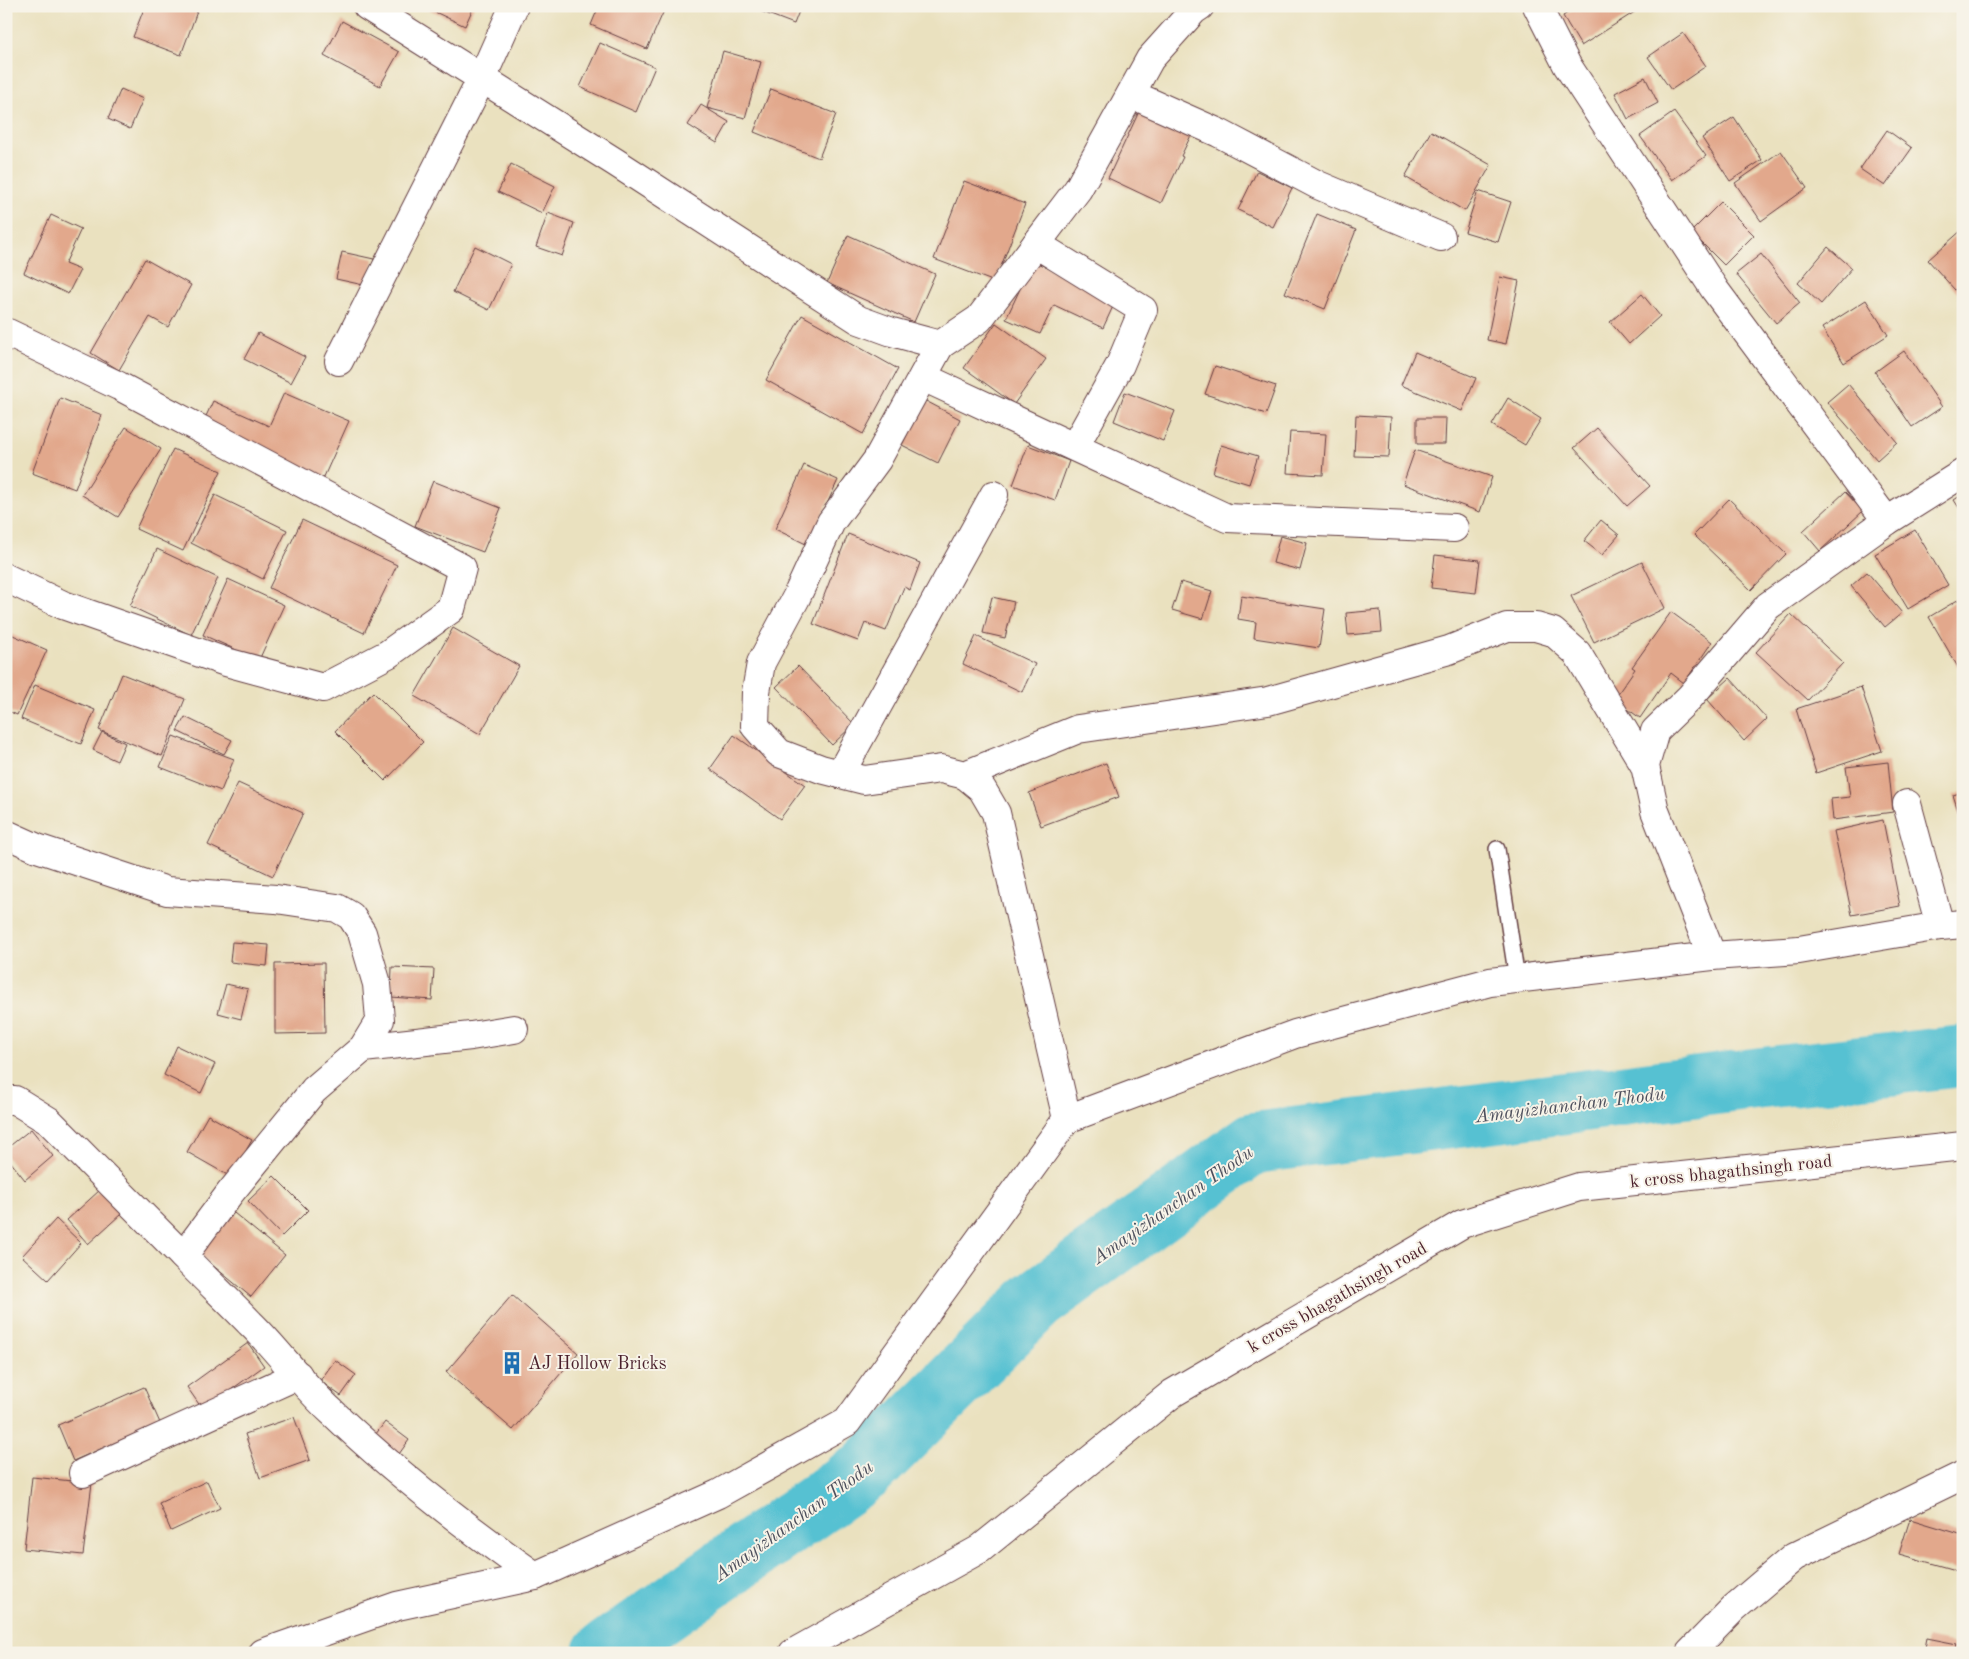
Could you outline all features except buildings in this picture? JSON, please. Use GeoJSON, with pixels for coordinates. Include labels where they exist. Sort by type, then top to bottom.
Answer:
{"type":"FeatureCollection","features":[{"type":"Feature","properties":{"kind":"street"},"geometry":{"type":"LineString","coordinates":[[367,6],[859,320],[892,332],[940,345]]}},
{"type":"Feature","properties":{"kind":"street"},"geometry":{"type":"LineString","coordinates":[[339,361],[482,78],[514,6]]}},
{"type":"Feature","properties":{"kind":"street"},"geometry":{"type":"LineString","coordinates":[[1067,1119],[996,813],[982,788],[965,774],[941,769],[864,780],[821,770],[779,753],[755,726],[756,692],[761,663],[796,598],[831,522],[877,460],[940,345],[979,319],[1078,189],[1150,60],[1194,10],[1200,6]]}},
{"type":"Feature","properties":{"kind":"street"},"geometry":{"type":"LineString","coordinates":[[1537,6],[1567,65],[1715,290],[1888,521]]}},
{"type":"Feature","properties":{"kind":"street"},"geometry":{"type":"LineString","coordinates":[[1130,94],[1219,133],[1318,185],[1441,237]]}},
{"type":"Feature","properties":{"kind":"street"},"geometry":{"type":"LineString","coordinates":[[1036,244],[1143,310],[1120,365],[1074,446]]}},
{"type":"Feature","properties":{"kind":"street"},"geometry":{"type":"LineString","coordinates":[[6,578],[63,605],[226,662],[323,688],[388,654],[451,609],[462,568],[119,386],[7,333]]}},
{"type":"Feature","properties":{"kind":"street"},"geometry":{"type":"LineString","coordinates":[[923,377],[1227,518],[1454,528]]}},
{"type":"Feature","properties":{"kind":"street"},"geometry":{"type":"LineString","coordinates":[[1644,766],[1655,731],[1690,697],[1768,606],[1888,521],[1963,473]]}},
{"type":"Feature","properties":{"kind":"street"},"geometry":{"type":"LineString","coordinates":[[840,774],[994,495]]}},
{"type":"Feature","properties":{"kind":"street"},"geometry":{"type":"LineString","coordinates":[[965,774],[1078,729],[1268,701],[1449,650],[1507,627],[1536,627],[1553,632],[1577,653],[1644,766],[1655,811],[1712,956]]}},
{"type":"Feature","properties":{"kind":"street"},"geometry":{"type":"LineString","coordinates":[[263,1653],[397,1606],[535,1576],[718,1494],[847,1422],[1067,1119],[1295,1034],[1490,982],[1712,956],[1800,950],[1952,925],[1908,804]]}},
{"type":"Feature","properties":{"kind":"street"},"geometry":{"type":"LineString","coordinates":[[6,834],[37,848],[167,891],[276,899],[337,908],[351,916],[362,933],[377,984],[380,1020],[363,1048],[314,1090],[230,1193],[183,1256]]}},
{"type":"Feature","properties":{"kind":"street"},"geometry":{"type":"LineString","coordinates":[[363,1048],[471,1036],[514,1029]]}},
{"type":"Feature","properties":{"kind":"street"},"geometry":{"type":"LineString","coordinates":[[6,1100],[15,1100],[49,1121],[214,1289],[250,1323],[331,1412],[412,1482],[535,1576]]}},
{"type":"Feature","properties":{"kind":"street","name":"k cross bhagathsingh road"},"geometry":{"type":"LineString","coordinates":[[793,1653],[980,1549],[1173,1393],[1462,1224],[1580,1188],[1963,1146]]}},
{"type":"Feature","properties":{"kind":"street"},"geometry":{"type":"LineString","coordinates":[[83,1473],[298,1375]]}},
{"type":"Feature","properties":{"kind":"street"},"geometry":{"type":"LineString","coordinates":[[1690,1653],[1734,1608],[1794,1557],[1963,1475]]}},
{"type":"Feature","properties":{"kind":"lane"},"geometry":{"type":"LineString","coordinates":[[1497,849],[1517,979]]}},
{"type":"Feature","properties":{"kind":"waterway","name":"Amayizhanchan Thodu"},"geometry":{"type":"LineString","coordinates":[[604,1653],[865,1471],[1037,1300],[1254,1143],[1762,1078],[1963,1056]]}},
{"type":"Feature","properties":{"kind":"place","name":"AJ Hollow Bricks"},"geometry":{"type":"Point","coordinates":[512,1363]}}]}
